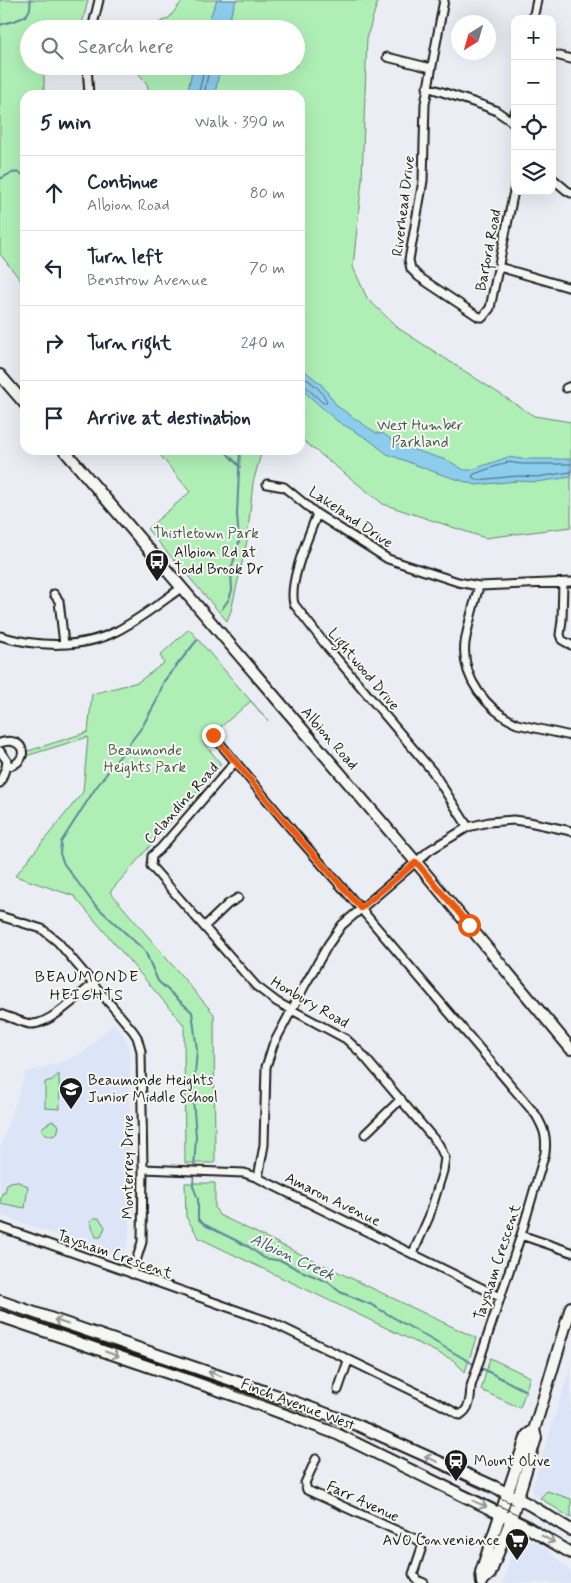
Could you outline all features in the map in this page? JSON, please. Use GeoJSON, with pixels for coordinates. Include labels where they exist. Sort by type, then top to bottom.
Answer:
{"type":"FeatureCollection","features":[{"type":"Feature","properties":{"kind":"main road"},"geometry":{"type":"LineString","coordinates":[[0,375],[20,398]]}},
{"type":"Feature","properties":{"kind":"main road","name":"Albion Road"},"geometry":{"type":"LineString","coordinates":[[68,455],[416,862],[571,1049]]}},
{"type":"Feature","properties":{"kind":"main road","name":"Finch Avenue West"},"geometry":{"type":"LineString","coordinates":[[0,1301],[272,1394],[356,1425],[507,1493],[571,1530]]}},
{"type":"Feature","properties":{"kind":"main road"},"geometry":{"type":"LineString","coordinates":[[482,1581],[490,1574],[511,1519],[536,1438],[534,1430],[571,1307]]}},
{"type":"Feature","properties":{"kind":"main road","name":"Finch Avenue West"},"geometry":{"type":"LineString","coordinates":[[0,1316],[230,1394],[337,1434],[511,1519],[571,1553]]}},
{"type":"Feature","properties":{"kind":"main road"},"geometry":{"type":"LineString","coordinates":[[482,1581],[481,1572],[507,1493],[527,1435],[534,1430]]}},
{"type":"Feature","properties":{"kind":"street"},"geometry":{"type":"LineString","coordinates":[[94,20],[99,0]]}},
{"type":"Feature","properties":{"kind":"street","name":"Riverhead Drive"},"geometry":{"type":"LineString","coordinates":[[444,0],[427,88],[424,121],[423,181],[409,260],[410,269],[473,315],[483,317]]}},
{"type":"Feature","properties":{"kind":"street"},"geometry":{"type":"LineString","coordinates":[[534,15],[537,0]]}},
{"type":"Feature","properties":{"kind":"street"},"geometry":{"type":"LineString","coordinates":[[556,55],[571,59]]}},
{"type":"Feature","properties":{"kind":"street"},"geometry":{"type":"LineString","coordinates":[[387,57],[431,68]]}},
{"type":"Feature","properties":{"kind":"street"},"geometry":{"type":"LineString","coordinates":[[88,75],[89,90]]}},
{"type":"Feature","properties":{"kind":"street"},"geometry":{"type":"LineString","coordinates":[[427,88],[488,107],[511,122]]}},
{"type":"Feature","properties":{"kind":"street"},"geometry":{"type":"LineString","coordinates":[[556,181],[571,193]]}},
{"type":"Feature","properties":{"kind":"street","name":"Barford Road"},"geometry":{"type":"LineString","coordinates":[[483,317],[490,308],[513,195]]}},
{"type":"Feature","properties":{"kind":"street"},"geometry":{"type":"LineString","coordinates":[[499,266],[571,288]]}},
{"type":"Feature","properties":{"kind":"street","name":"Lakeland Drive"},"geometry":{"type":"LineString","coordinates":[[267,484],[284,487],[317,514],[388,559],[478,586],[571,582]]}},
{"type":"Feature","properties":{"kind":"street","name":"Lightwood Drive"},"geometry":{"type":"LineString","coordinates":[[317,514],[294,581],[292,596],[294,604],[328,648],[433,772],[468,827]]}},
{"type":"Feature","properties":{"kind":"street"},"geometry":{"type":"LineString","coordinates":[[563,583],[560,635],[562,640],[571,645]]}},
{"type":"Feature","properties":{"kind":"street"},"geometry":{"type":"LineString","coordinates":[[478,586],[465,643],[466,662],[475,686],[487,703],[509,720],[517,724],[571,736]]}},
{"type":"Feature","properties":{"kind":"street"},"geometry":{"type":"LineString","coordinates":[[0,636],[29,642],[64,644],[82,642],[116,632],[140,618],[181,588]]}},
{"type":"Feature","properties":{"kind":"street"},"geometry":{"type":"LineString","coordinates":[[54,594],[59,601],[64,644]]}},
{"type":"Feature","properties":{"kind":"street","name":"Taysham Crescent"},"geometry":{"type":"LineString","coordinates":[[0,1228],[273,1323],[460,1415],[470,1406],[474,1380],[521,1235],[545,1153],[546,1139],[543,1127],[536,1115],[213,735]]}},
{"type":"Feature","properties":{"kind":"street"},"geometry":{"type":"LineString","coordinates":[[0,742],[15,741],[21,747],[20,761],[15,766],[6,767]]}},
{"type":"Feature","properties":{"kind":"street"},"geometry":{"type":"LineString","coordinates":[[0,751],[7,761],[0,783]]}},
{"type":"Feature","properties":{"kind":"street","name":"Celandine Road"},"geometry":{"type":"LineString","coordinates":[[151,863],[152,856],[235,762]]}},
{"type":"Feature","properties":{"kind":"street"},"geometry":{"type":"LineString","coordinates":[[258,1178],[264,1146],[266,1067],[273,1045],[328,945],[342,925],[430,850],[468,827],[489,822],[513,820],[571,831]]}},
{"type":"Feature","properties":{"kind":"street","name":"Honbury Road"},"geometry":{"type":"LineString","coordinates":[[151,863],[151,866],[256,986],[277,1002],[346,1039],[361,1053],[434,1138],[444,1158],[443,1171],[429,1217],[413,1253]]}},
{"type":"Feature","properties":{"kind":"street"},"geometry":{"type":"LineString","coordinates":[[205,926],[228,904],[238,898]]}},
{"type":"Feature","properties":{"kind":"street","name":"Monterrey Drive"},"geometry":{"type":"LineString","coordinates":[[0,916],[42,929],[58,942],[136,1036],[141,1051],[142,1242],[132,1274]]}},
{"type":"Feature","properties":{"kind":"street"},"geometry":{"type":"LineString","coordinates":[[0,1014],[31,1024],[38,1024],[49,1019],[93,984]]}},
{"type":"Feature","properties":{"kind":"street"},"geometry":{"type":"LineString","coordinates":[[365,1134],[401,1099]]}},
{"type":"Feature","properties":{"kind":"street","name":"Amaron Avenue"},"geometry":{"type":"LineString","coordinates":[[143,1169],[244,1173],[258,1178],[500,1296]]}},
{"type":"Feature","properties":{"kind":"street"},"geometry":{"type":"LineString","coordinates":[[521,1235],[571,1252]]}},
{"type":"Feature","properties":{"kind":"street"},"geometry":{"type":"LineString","coordinates":[[338,1390],[348,1360]]}},
{"type":"Feature","properties":{"kind":"street","name":"Farr Avenue"},"geometry":{"type":"LineString","coordinates":[[316,1459],[305,1483],[307,1490],[422,1542],[423,1544],[413,1574],[417,1580],[424,1583]]}},
{"type":"Feature","properties":{"kind":"shaded area","name":"Beaumonde Heights Junior Middle School"},"geometry":{"type":"Polygon","coordinates":[[[114,1023],[125,1037],[130,1053],[129,1238],[122,1258],[0,1215],[0,1148],[26,1072],[56,1064],[83,1053],[114,1023]]]}},
{"type":"Feature","properties":{"kind":"shaded area"},"geometry":{"type":"Polygon","coordinates":[[[571,1364],[571,1518],[534,1495],[532,1489],[571,1364]]]}},
{"type":"Feature","properties":{"kind":"shaded area"},"geometry":{"type":"Polygon","coordinates":[[[527,1539],[545,1548],[571,1572],[571,1583],[503,1583],[514,1545],[527,1539]]]}},
{"type":"Feature","properties":{"kind":"green space"},"geometry":{"type":"Polygon","coordinates":[[[0,0],[88,0],[83,20],[20,20],[20,75],[44,75],[44,90],[20,90],[20,280],[0,254],[0,0]]]}},
{"type":"Feature","properties":{"kind":"green space","name":"West Humber Parkland"},"geometry":{"type":"Polygon","coordinates":[[[183,0],[378,0],[367,37],[362,180],[353,267],[367,298],[398,328],[534,416],[571,422],[571,527],[485,538],[383,504],[305,442],[305,90],[149,90],[147,84],[140,75],[305,75],[305,20],[165,20],[169,18],[183,0]]]}},
{"type":"Feature","properties":{"kind":"green space","name":"Thistletown Park"},"geometry":{"type":"Polygon","coordinates":[[[160,455],[261,455],[253,483],[247,541],[227,621],[147,529],[190,492],[160,455]]]}},
{"type":"Feature","properties":{"kind":"green space","name":"Beaumonde Heights Park"},"geometry":{"type":"Polygon","coordinates":[[[189,629],[251,701],[203,742],[221,764],[110,892],[214,1014],[215,1163],[185,1163],[184,1025],[74,896],[15,876],[83,792],[88,737],[26,756],[25,752],[88,732],[92,694],[138,682],[164,663],[160,655],[189,629]]]}},
{"type":"Feature","properties":{"kind":"green space"},"geometry":{"type":"Polygon","coordinates":[[[59,1074],[60,1109],[45,1108],[45,1082],[52,1080],[59,1074]]]}},
{"type":"Feature","properties":{"kind":"green space"},"geometry":{"type":"Polygon","coordinates":[[[52,1121],[59,1126],[57,1134],[52,1136],[41,1130],[52,1121]]]}},
{"type":"Feature","properties":{"kind":"green space"},"geometry":{"type":"Polygon","coordinates":[[[16,1181],[28,1186],[25,1208],[0,1203],[7,1183],[16,1181]]]}},
{"type":"Feature","properties":{"kind":"green space"},"geometry":{"type":"Polygon","coordinates":[[[185,1183],[215,1183],[215,1208],[219,1215],[476,1338],[465,1372],[453,1360],[199,1238],[186,1217],[185,1183]]]}},
{"type":"Feature","properties":{"kind":"green space"},"geometry":{"type":"Polygon","coordinates":[[[93,1218],[99,1218],[105,1227],[101,1237],[96,1237],[90,1221],[93,1218]]]}},
{"type":"Feature","properties":{"kind":"green space"},"geometry":{"type":"Polygon","coordinates":[[[490,1358],[530,1377],[520,1408],[481,1390],[490,1358]]]}},
{"type":"Feature","properties":{"kind":"green space"},"geometry":{"type":"Polygon","coordinates":[[[547,1491],[571,1499],[571,1518],[540,1498],[547,1491]]]}},
{"type":"Feature","properties":{"kind":"water"},"geometry":{"type":"Polygon","coordinates":[[[217,0],[236,0],[229,20],[209,20],[217,0]]]}},
{"type":"Feature","properties":{"kind":"water"},"geometry":{"type":"Polygon","coordinates":[[[191,75],[218,75],[216,90],[188,90],[191,75]]]}},
{"type":"Feature","properties":{"kind":"water"},"geometry":{"type":"Polygon","coordinates":[[[305,371],[322,385],[337,406],[376,433],[384,434],[399,445],[449,461],[464,470],[471,470],[508,457],[522,459],[571,459],[571,477],[537,482],[517,481],[476,485],[387,454],[368,439],[337,421],[305,392],[305,371]]]}},
{"type":"Feature","properties":{"kind":"waterway"},"geometry":{"type":"LineString","coordinates":[[0,25],[26,15],[29,12],[30,0]]}},
{"type":"Feature","properties":{"kind":"waterway"},"geometry":{"type":"LineString","coordinates":[[0,179],[9,174],[20,173]]}},
{"type":"Feature","properties":{"kind":"waterway"},"geometry":{"type":"LineString","coordinates":[[229,455],[240,467]]}},
{"type":"Feature","properties":{"kind":"waterway","name":"Albion Creek"},"geometry":{"type":"LineString","coordinates":[[222,609],[229,599],[232,590],[231,570],[239,542],[237,514],[240,455]]}},
{"type":"Feature","properties":{"kind":"waterway","name":"Albion Creek"},"geometry":{"type":"LineString","coordinates":[[198,639],[164,681],[156,702],[142,727],[95,789],[61,842],[60,854],[64,864],[94,904],[145,951],[158,981],[192,1012],[197,1050],[193,1099],[196,1136],[193,1186],[198,1199],[198,1219],[205,1225],[249,1247],[264,1258],[282,1261],[328,1282],[340,1292],[372,1305],[475,1365]]}},
{"type":"Feature","properties":{"kind":"waterway","name":"Albion Creek"},"geometry":{"type":"LineString","coordinates":[[479,1367],[524,1390]]}},
{"type":"Feature","properties":{"kind":"tram line"},"geometry":{"type":"LineString","coordinates":[[0,1310],[338,1428],[529,1520],[571,1547]]}},
{"type":"Feature","properties":{"kind":"tram line"},"geometry":{"type":"LineString","coordinates":[[409,1455],[513,1504]]}},
{"type":"Feature","properties":{"kind":"place","name":"Albion Rd at Todd Brook Dr"},"geometry":{"type":"Point","coordinates":[157,582]}},
{"type":"Feature","properties":{"kind":"place","name":"Beaumonde Heights Junior Middle School"},"geometry":{"type":"Point","coordinates":[71,1110]}},
{"type":"Feature","properties":{"kind":"place","name":"Mount Olive"},"geometry":{"type":"Point","coordinates":[456,1482]}},
{"type":"Feature","properties":{"kind":"place","name":"AVO Convenience"},"geometry":{"type":"Point","coordinates":[517,1561]}},
{"type":"Feature","properties":{"kind":"district","name":"BEAUMONDE HEIGHTS"},"geometry":{"type":"Point","coordinates":[87,985]}},
{"type":"Feature","properties":{"kind":"route"},"geometry":{"type":"LineString","coordinates":[[213,735],[297,836],[361,908],[416,862],[469,925]]}}]}
